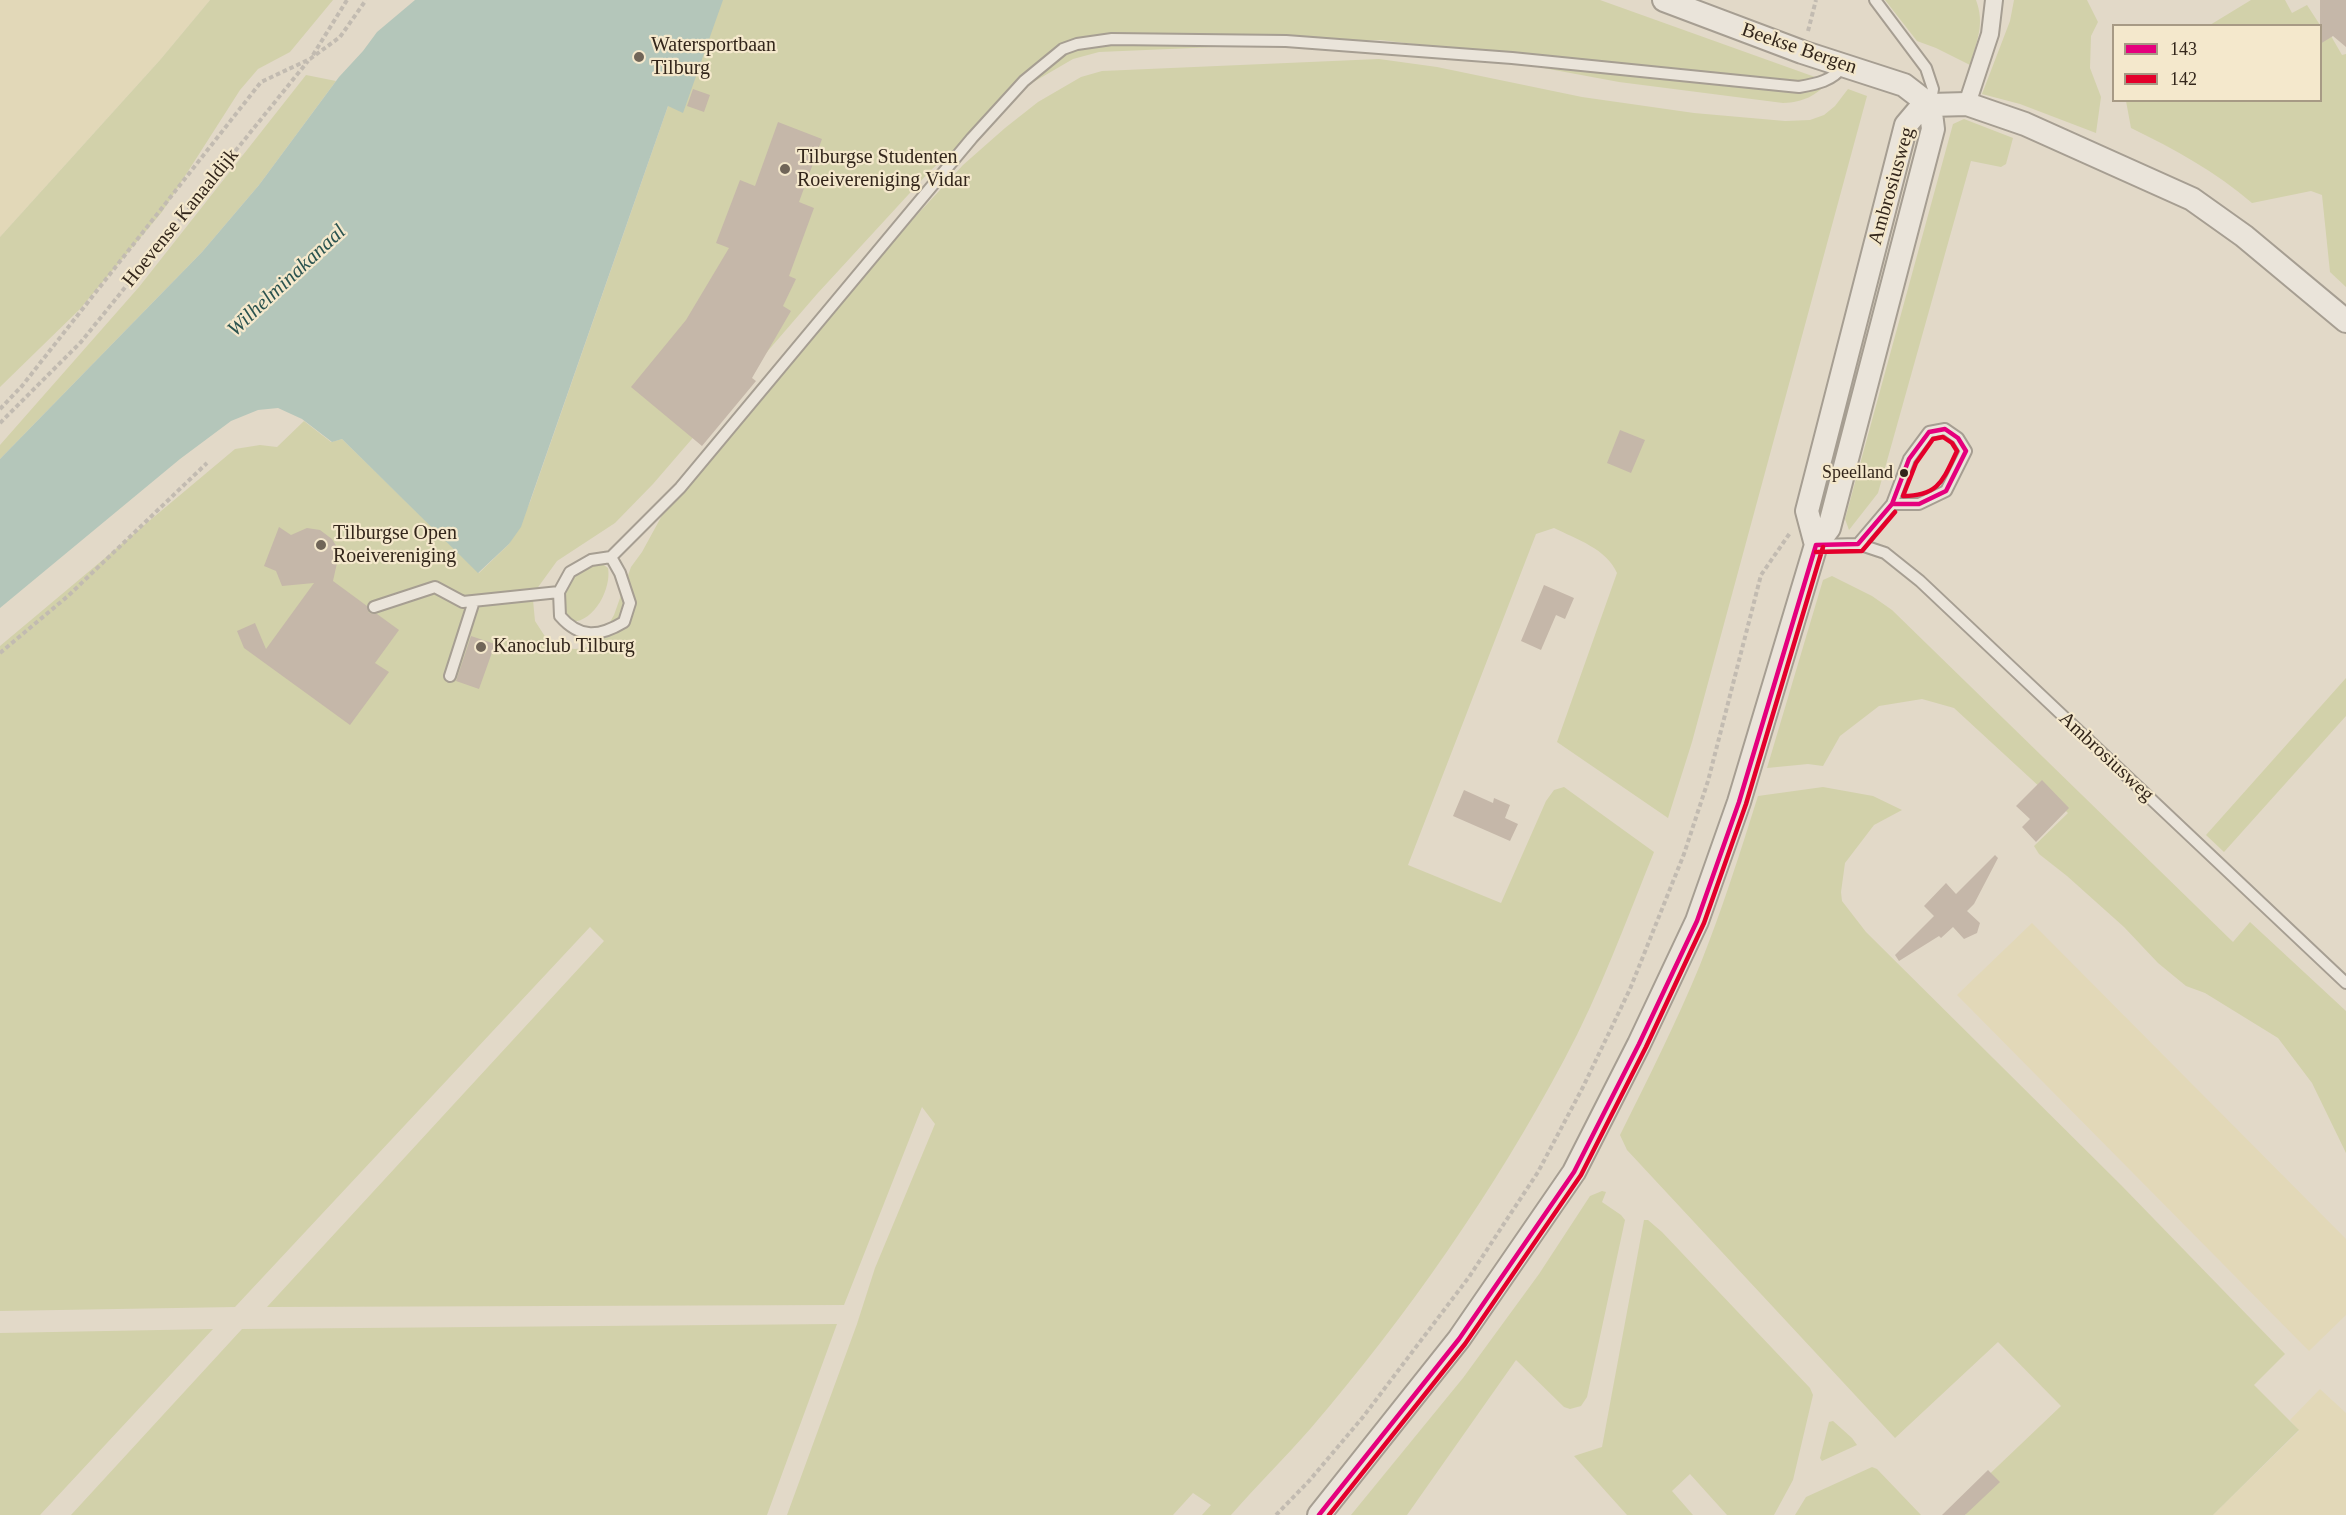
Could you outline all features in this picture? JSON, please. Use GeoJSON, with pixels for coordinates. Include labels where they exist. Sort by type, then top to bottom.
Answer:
{"type":"FeatureCollection","features":[{"type":"Feature","properties":{"kind":"street","name":"Beekse Bergen"},"geometry":{"type":"LineString","coordinates":[[1664,0],[1802,52],[1904,85],[1930,105]]}},
{"type":"Feature","properties":{"kind":"street"},"geometry":{"type":"LineString","coordinates":[[1967,104],[1990,34],[1994,0]]}},
{"type":"Feature","properties":{"kind":"street"},"geometry":{"type":"LineString","coordinates":[[1930,105],[1967,104],[2025,124],[2192,199],[2244,236],[2346,321]]}},
{"type":"Feature","properties":{"kind":"street","name":"Ambrosiusweg"},"geometry":{"type":"LineString","coordinates":[[1319,1515],[1460,1340],[1574,1172],[1639,1044],[1697,921],[1738,802],[1816,545],[1829,528],[1933,129],[1930,105],[1917,112],[1906,125],[1808,511],[1816,545]]}},
{"type":"Feature","properties":{"kind":"lane"},"geometry":{"type":"LineString","coordinates":[[1875,0],[1926,69],[1933,89],[1930,105]]}},
{"type":"Feature","properties":{"kind":"lane"},"geometry":{"type":"LineString","coordinates":[[611,556],[620,573],[630,603],[624,622],[608,632],[588,633],[572,630],[560,616],[560,592],[570,572],[591,560],[611,556],[680,488],[972,138],[1024,81],[1063,49],[1077,44],[1112,39],[1286,41],[1512,58],[1799,87],[1815,84],[1836,75],[1843,66]]}},
{"type":"Feature","properties":{"kind":"lane"},"geometry":{"type":"LineString","coordinates":[[1858,544],[1892,504],[1909,459],[1929,432],[1945,429],[1958,438],[1966,451],[1946,491],[1919,504],[1892,504]]}},
{"type":"Feature","properties":{"kind":"lane","name":"Ambrosiusweg"},"geometry":{"type":"LineString","coordinates":[[1816,545],[1858,544],[1885,553],[1920,581],[2346,983]]}},
{"type":"Feature","properties":{"kind":"lane"},"geometry":{"type":"LineString","coordinates":[[374,607],[435,587],[463,602],[560,592]]}},
{"type":"Feature","properties":{"kind":"lane"},"geometry":{"type":"LineString","coordinates":[[450,676],[474,601]]}},
{"type":"Feature","properties":{"kind":"path","name":"Hoevense Kanaaldijk"},"geometry":{"type":"LineString","coordinates":[[0,423],[81,342],[310,58],[347,0]]}},
{"type":"Feature","properties":{"kind":"path"},"geometry":{"type":"LineString","coordinates":[[0,409],[30,377],[261,82],[310,58],[340,37],[366,0]]}},
{"type":"Feature","properties":{"kind":"path"},"geometry":{"type":"LineString","coordinates":[[1802,52],[1816,0]]}},
{"type":"Feature","properties":{"kind":"path"},"geometry":{"type":"LineString","coordinates":[[0,653],[68,596],[207,463]]}},
{"type":"Feature","properties":{"kind":"path"},"geometry":{"type":"LineString","coordinates":[[1276,1515],[1309,1481],[1363,1417],[1469,1277],[1538,1172],[1583,1087],[1630,988],[1684,854],[1708,781],[1761,575],[1780,546],[1808,511]]}},
{"type":"Feature","properties":{"kind":"shaded area"},"geometry":{"type":"Polygon","coordinates":[[[0,0],[210,0],[160,60],[0,237],[0,0]]]}},
{"type":"Feature","properties":{"kind":"shaded area"},"geometry":{"type":"Polygon","coordinates":[[[2032,923],[2346,1239],[2346,1315],[2309,1351],[1957,995],[2032,923]]]}},
{"type":"Feature","properties":{"kind":"shaded area"},"geometry":{"type":"Polygon","coordinates":[[[2320,1389],[2346,1413],[2346,1515],[2213,1515],[2299,1431],[2290,1420],[2320,1389]]]}},
{"type":"Feature","properties":{"kind":"green space"},"geometry":{"type":"Polygon","coordinates":[[[210,0],[333,0],[290,52],[258,69],[240,90],[162,212],[79,310],[0,387],[0,237],[160,60],[210,0]]]}},
{"type":"Feature","properties":{"kind":"green space"},"geometry":{"type":"Polygon","coordinates":[[[705,0],[1600,0],[1829,82],[1809,97],[1783,103],[1619,82],[1455,49],[1380,40],[1099,52],[1073,59],[1030,84],[931,170],[817,294],[653,484],[615,523],[557,561],[536,590],[533,600],[535,621],[546,638],[564,648],[585,648],[601,638],[614,615],[631,567],[642,552],[678,486],[831,308],[963,165],[1038,102],[1081,77],[1102,71],[1379,59],[1437,67],[1582,97],[1694,113],[1785,121],[1810,120],[1824,115],[1835,106],[1848,89],[1867,96],[1692,742],[1668,818],[1557,742],[1617,573],[1606,557],[1598,551],[1554,528],[1536,534],[1408,865],[1501,903],[1546,801],[1554,790],[1564,787],[1654,852],[1612,957],[1577,1035],[1509,1157],[1448,1251],[1382,1341],[1301,1439],[1231,1515],[1202,1515],[1211,1505],[1193,1493],[1173,1515],[787,1515],[857,1324],[875,1268],[935,1124],[922,1107],[844,1305],[267,1307],[604,941],[590,927],[235,1307],[0,1311],[0,646],[235,449],[260,445],[277,447],[304,421],[331,442],[342,439],[479,573],[509,544],[530,502],[705,0]]]}},
{"type":"Feature","properties":{"kind":"green space"},"geometry":{"type":"Polygon","coordinates":[[[1885,0],[1976,0],[1980,25],[1970,65],[1917,41],[1885,0]]]}},
{"type":"Feature","properties":{"kind":"green space"},"geometry":{"type":"Polygon","coordinates":[[[2014,0],[2087,0],[2098,22],[2091,36],[2090,68],[2101,97],[2096,133],[2020,104],[1982,94],[2010,21],[2014,0]]]}},
{"type":"Feature","properties":{"kind":"green space"},"geometry":{"type":"Polygon","coordinates":[[[2251,0],[2285,0],[2292,13],[2307,5],[2319,24],[2212,24],[2251,0]]]}},
{"type":"Feature","properties":{"kind":"green space"},"geometry":{"type":"Polygon","coordinates":[[[2322,27],[2327,29],[2342,55],[2346,54],[2346,287],[2330,272],[2322,195],[2311,191],[2252,203],[2194,161],[2131,128],[2126,102],[2322,102],[2322,27]]]}},
{"type":"Feature","properties":{"kind":"green space"},"geometry":{"type":"Polygon","coordinates":[[[306,75],[336,81],[259,185],[202,252],[0,459],[0,445],[139,287],[306,75]]]}},
{"type":"Feature","properties":{"kind":"green space"},"geometry":{"type":"Polygon","coordinates":[[[1964,119],[2013,138],[2006,164],[2001,167],[1971,161],[1878,493],[1849,530],[1845,519],[1953,124],[1964,119]]]}},
{"type":"Feature","properties":{"kind":"green space"},"geometry":{"type":"Polygon","coordinates":[[[601,563],[608,568],[608,577],[607,586],[598,605],[585,618],[567,621],[554,595],[557,588],[566,576],[579,568],[601,563]]]}},
{"type":"Feature","properties":{"kind":"green space"},"geometry":{"type":"Polygon","coordinates":[[[1832,576],[1872,596],[1892,610],[2233,942],[2250,922],[2346,1011],[2346,1153],[2312,1083],[2278,1038],[2205,993],[2186,986],[2158,963],[2124,927],[2039,854],[2034,846],[2068,813],[1954,708],[1922,699],[1879,706],[1840,736],[1823,766],[1808,764],[1767,768],[1823,580],[1832,576]]]}},
{"type":"Feature","properties":{"kind":"green space"},"geometry":{"type":"Polygon","coordinates":[[[2346,678],[2346,716],[2224,852],[2206,835],[2346,678]]]}},
{"type":"Feature","properties":{"kind":"green space"},"geometry":{"type":"Polygon","coordinates":[[[1823,787],[1873,796],[1902,810],[1874,825],[1845,863],[1842,901],[1866,932],[2121,1185],[2285,1354],[2254,1385],[2299,1430],[2213,1515],[1966,1515],[1957,1505],[2061,1406],[1998,1342],[1895,1438],[1627,1150],[1620,1135],[1672,1030],[1700,965],[1758,796],[1823,787]]]}},
{"type":"Feature","properties":{"kind":"green space"},"geometry":{"type":"Polygon","coordinates":[[[1602,1191],[1606,1192],[1602,1202],[1625,1220],[1587,1397],[1581,1406],[1570,1409],[1564,1407],[1516,1360],[1407,1515],[1351,1515],[1463,1378],[1539,1274],[1590,1196],[1602,1191]]]}},
{"type":"Feature","properties":{"kind":"green space"},"geometry":{"type":"Polygon","coordinates":[[[1644,1220],[1648,1220],[1662,1232],[1810,1388],[1813,1395],[1793,1480],[1774,1515],[1727,1515],[1690,1474],[1672,1491],[1693,1515],[1627,1515],[1574,1456],[1602,1447],[1644,1220]]]}},
{"type":"Feature","properties":{"kind":"green space"},"geometry":{"type":"Polygon","coordinates":[[[837,1324],[767,1515],[71,1515],[242,1329],[837,1324]]]}},
{"type":"Feature","properties":{"kind":"green space"},"geometry":{"type":"Polygon","coordinates":[[[213,1329],[40,1515],[0,1515],[0,1333],[213,1329]]]}},
{"type":"Feature","properties":{"kind":"green space"},"geometry":{"type":"Polygon","coordinates":[[[1833,1421],[1857,1445],[1822,1461],[1820,1458],[1829,1422],[1833,1421]]]}},
{"type":"Feature","properties":{"kind":"green space"},"geometry":{"type":"Polygon","coordinates":[[[1872,1467],[1877,1469],[1921,1515],[1795,1515],[1806,1497],[1872,1467]]]}},
{"type":"Feature","properties":{"kind":"water","name":"Wilhelminakanaal"},"geometry":{"type":"Polygon","coordinates":[[[415,0],[723,0],[683,113],[668,106],[521,527],[509,544],[478,573],[342,439],[332,442],[302,419],[278,408],[258,410],[231,421],[180,459],[0,608],[0,459],[202,252],[259,185],[339,77],[377,32],[415,0]]]}},
{"type":"Feature","properties":{"kind":"building"},"geometry":{"type":"Polygon","coordinates":[[[2320,0],[2346,0],[2346,47],[2333,36],[2322,43],[2322,24],[2320,24],[2320,0]]]}},
{"type":"Feature","properties":{"kind":"building"},"geometry":{"type":"Polygon","coordinates":[[[693,89],[710,95],[704,112],[687,106],[693,89]]]}},
{"type":"Feature","properties":{"kind":"building"},"geometry":{"type":"Polygon","coordinates":[[[778,122],[822,139],[799,202],[814,208],[789,276],[796,279],[783,306],[791,311],[752,378],[756,381],[702,446],[631,387],[686,320],[729,248],[716,243],[740,180],[755,186],[778,122]]]}},
{"type":"Feature","properties":{"kind":"building"},"geometry":{"type":"Polygon","coordinates":[[[1620,430],[1645,440],[1631,473],[1607,463],[1620,430]]]}},
{"type":"Feature","properties":{"kind":"building"},"geometry":{"type":"Polygon","coordinates":[[[279,527],[291,535],[307,528],[320,530],[332,539],[338,549],[341,545],[333,581],[367,606],[369,613],[377,614],[399,630],[375,663],[389,672],[350,725],[244,648],[237,631],[255,623],[266,649],[314,583],[282,586],[276,571],[264,566],[279,527]]]}},
{"type":"Feature","properties":{"kind":"building"},"geometry":{"type":"Polygon","coordinates":[[[1544,585],[1574,598],[1565,619],[1556,615],[1541,650],[1521,641],[1544,585]]]}},
{"type":"Feature","properties":{"kind":"building"},"geometry":{"type":"Polygon","coordinates":[[[471,636],[495,644],[479,689],[456,681],[471,636]]]}},
{"type":"Feature","properties":{"kind":"building"},"geometry":{"type":"Polygon","coordinates":[[[2042,780],[2069,808],[2036,842],[2022,827],[2030,819],[2016,806],[2042,780]]]}},
{"type":"Feature","properties":{"kind":"building"},"geometry":{"type":"Polygon","coordinates":[[[1464,790],[1493,803],[1494,798],[1510,805],[1505,818],[1518,824],[1510,841],[1453,816],[1464,790]]]}},
{"type":"Feature","properties":{"kind":"building"},"geometry":{"type":"Polygon","coordinates":[[[1995,855],[1998,858],[1974,904],[1967,911],[1980,923],[1977,933],[1964,939],[1953,927],[1941,938],[1939,936],[1899,961],[1895,955],[1934,916],[1924,906],[1946,883],[1956,894],[1995,855]]]}},
{"type":"Feature","properties":{"kind":"building"},"geometry":{"type":"Polygon","coordinates":[[[1988,1470],[2000,1482],[1965,1515],[1942,1515],[1988,1470]]]}},
{"type":"Feature","properties":{"kind":"transit line","name":"143"},"geometry":{"type":"LineString","coordinates":[[1945,429],[1958,438],[1966,451],[1946,491],[1919,504],[1892,504],[1909,459],[1929,432],[1945,429]]}},
{"type":"Feature","properties":{"kind":"transit line","name":"142"},"geometry":{"type":"LineString","coordinates":[[1943,437],[1952,443],[1957,451],[1943,478],[1925,493],[1903,496],[1916,463],[1933,439],[1943,437]]}},
{"type":"Feature","properties":{"kind":"transit line","name":"143"},"geometry":{"type":"LineString","coordinates":[[1816,545],[1858,544],[1892,504]]}},
{"type":"Feature","properties":{"kind":"transit line","name":"142"},"geometry":{"type":"LineString","coordinates":[[1816,552],[1862,551],[1895,512]]}},
{"type":"Feature","properties":{"kind":"transit line","name":"143"},"geometry":{"type":"LineString","coordinates":[[1319,1515],[1459,1339],[1574,1172],[1639,1044],[1697,921],[1739,802],[1816,545]]}},
{"type":"Feature","properties":{"kind":"transit line","name":"142"},"geometry":{"type":"LineString","coordinates":[[1329,1515],[1465,1344],[1581,1175],[1646,1047],[1704,923],[1746,804],[1823,547]]}},
{"type":"Feature","properties":{"kind":"place","name":"Watersportbaan Tilburg"},"geometry":{"type":"Point","coordinates":[639,57]}},
{"type":"Feature","properties":{"kind":"place","name":"Tilburgse Studenten Roeivereniging Vidar"},"geometry":{"type":"Point","coordinates":[785,169]}},
{"type":"Feature","properties":{"kind":"place","name":"Speelland"},"geometry":{"type":"Point","coordinates":[1904,473]}},
{"type":"Feature","properties":{"kind":"place","name":"Tilburgse Open Roeivereniging"},"geometry":{"type":"Point","coordinates":[321,545]}},
{"type":"Feature","properties":{"kind":"place","name":"Kanoclub Tilburg"},"geometry":{"type":"Point","coordinates":[481,647]}}]}
